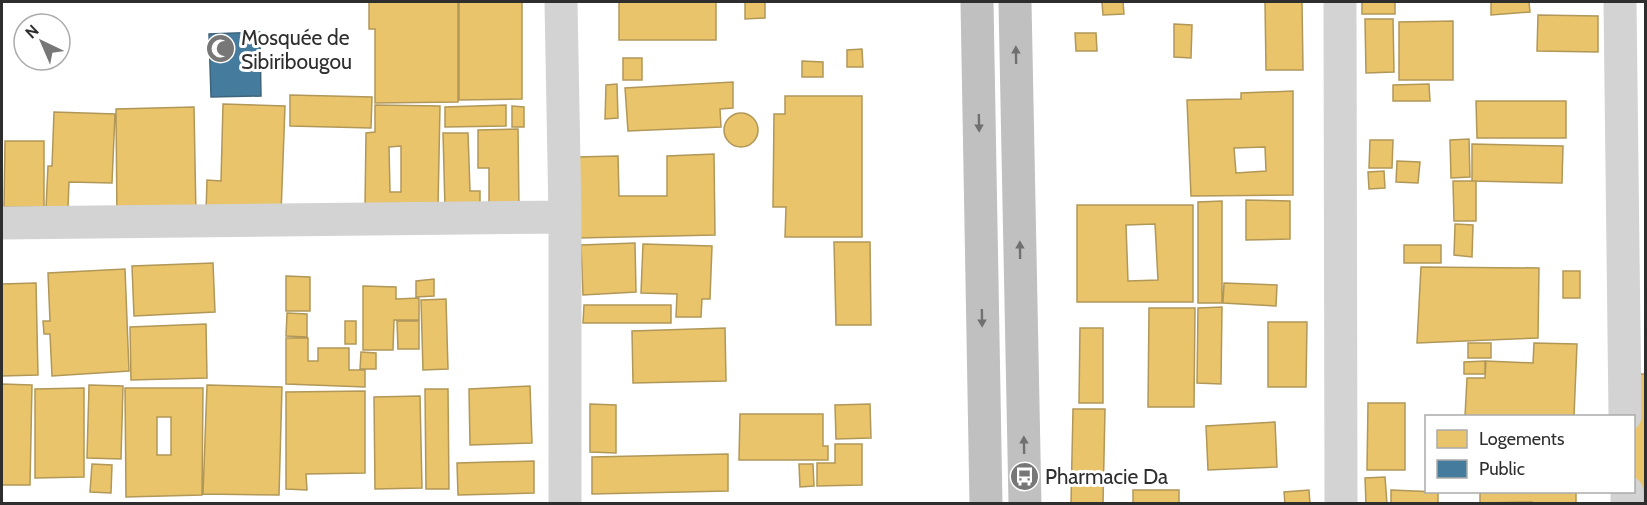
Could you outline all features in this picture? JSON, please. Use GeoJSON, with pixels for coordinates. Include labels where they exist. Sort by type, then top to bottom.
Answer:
{"type":"FeatureCollection","features":[{"type":"Feature","properties":{"kind":"highway"},"geometry":{"type":"LineString","coordinates":[[977,2],[986,504]]}},
{"type":"Feature","properties":{"kind":"highway"},"geometry":{"type":"LineString","coordinates":[[1015,2],[1025,504]]}},
{"type":"Feature","properties":{"kind":"street"},"geometry":{"type":"LineString","coordinates":[[561,2],[565,217],[565,504]]}},
{"type":"Feature","properties":{"kind":"street"},"geometry":{"type":"LineString","coordinates":[[1340,2],[1341,504]]}},
{"type":"Feature","properties":{"kind":"street"},"geometry":{"type":"LineString","coordinates":[[1620,2],[1634,189],[1625,415]]}},
{"type":"Feature","properties":{"kind":"street"},"geometry":{"type":"LineString","coordinates":[[2,222],[565,217]]}},
{"type":"Feature","properties":{"kind":"building: Logements"},"geometry":{"type":"Polygon","coordinates":[[[369,2],[458,2],[458,102],[375,103],[375,29],[369,29],[369,2]]]}},
{"type":"Feature","properties":{"kind":"building: Logements"},"geometry":{"type":"Polygon","coordinates":[[[459,2],[522,2],[522,99],[459,100],[459,2]]]}},
{"type":"Feature","properties":{"kind":"building: Logements"},"geometry":{"type":"Polygon","coordinates":[[[619,2],[716,2],[716,40],[619,40],[619,2]]]}},
{"type":"Feature","properties":{"kind":"building: Logements"},"geometry":{"type":"Polygon","coordinates":[[[745,2],[765,2],[765,18],[745,19],[745,2]]]}},
{"type":"Feature","properties":{"kind":"building: Logements"},"geometry":{"type":"Polygon","coordinates":[[[1102,2],[1123,2],[1124,14],[1103,15],[1102,2]]]}},
{"type":"Feature","properties":{"kind":"building: Logements"},"geometry":{"type":"Polygon","coordinates":[[[1265,2],[1302,2],[1303,70],[1266,70],[1265,2]]]}},
{"type":"Feature","properties":{"kind":"building: Logements"},"geometry":{"type":"Polygon","coordinates":[[[1362,2],[1395,2],[1395,14],[1362,14],[1362,2]]]}},
{"type":"Feature","properties":{"kind":"building: Logements"},"geometry":{"type":"Polygon","coordinates":[[[1491,2],[1529,2],[1530,12],[1491,15],[1491,2]]]}},
{"type":"Feature","properties":{"kind":"building: Logements"},"geometry":{"type":"Polygon","coordinates":[[[1538,15],[1598,16],[1598,52],[1537,51],[1538,15]]]}},
{"type":"Feature","properties":{"kind":"building: Logements"},"geometry":{"type":"Polygon","coordinates":[[[1365,19],[1393,19],[1394,72],[1366,73],[1365,19]]]}},
{"type":"Feature","properties":{"kind":"building: Logements"},"geometry":{"type":"Polygon","coordinates":[[[1453,21],[1453,80],[1399,80],[1399,22],[1453,21]]]}},
{"type":"Feature","properties":{"kind":"building: Logements"},"geometry":{"type":"Polygon","coordinates":[[[1174,24],[1192,25],[1191,58],[1174,57],[1174,24]]]}},
{"type":"Feature","properties":{"kind":"building: Logements"},"geometry":{"type":"Polygon","coordinates":[[[1075,33],[1096,33],[1097,51],[1076,51],[1075,33]]]}},
{"type":"Feature","properties":{"kind":"building: Logements"},"geometry":{"type":"Polygon","coordinates":[[[862,49],[863,67],[847,67],[847,50],[862,49]]]}},
{"type":"Feature","properties":{"kind":"building: Logements"},"geometry":{"type":"Polygon","coordinates":[[[623,58],[642,58],[642,80],[623,80],[623,58]]]}},
{"type":"Feature","properties":{"kind":"building: Logements"},"geometry":{"type":"Polygon","coordinates":[[[802,61],[823,62],[823,77],[802,77],[802,61]]]}},
{"type":"Feature","properties":{"kind":"building: Logements"},"geometry":{"type":"Polygon","coordinates":[[[733,82],[733,108],[720,109],[721,127],[628,131],[625,88],[733,82]]]}},
{"type":"Feature","properties":{"kind":"building: Logements"},"geometry":{"type":"Polygon","coordinates":[[[617,84],[618,118],[605,119],[606,85],[617,84]]]}},
{"type":"Feature","properties":{"kind":"building: Logements"},"geometry":{"type":"Polygon","coordinates":[[[1429,84],[1430,101],[1393,101],[1393,85],[1429,84]]]}},
{"type":"Feature","properties":{"kind":"building: Logements"},"geometry":{"type":"Polygon","coordinates":[[[1293,91],[1293,195],[1191,196],[1187,100],[1241,99],[1241,93],[1293,91]],[[1265,147],[1234,148],[1236,173],[1266,171],[1265,147]]]}},
{"type":"Feature","properties":{"kind":"building: Logements"},"geometry":{"type":"Polygon","coordinates":[[[290,95],[372,97],[371,128],[290,126],[290,95]]]}},
{"type":"Feature","properties":{"kind":"building: Logements"},"geometry":{"type":"Polygon","coordinates":[[[785,96],[862,96],[862,237],[785,237],[786,207],[773,207],[774,114],[785,114],[785,96]]]}},
{"type":"Feature","properties":{"kind":"building: Logements"},"geometry":{"type":"Polygon","coordinates":[[[1476,101],[1566,101],[1566,138],[1477,138],[1476,101]]]}},
{"type":"Feature","properties":{"kind":"building: Logements"},"geometry":{"type":"Polygon","coordinates":[[[223,104],[285,106],[281,214],[206,212],[207,180],[221,181],[223,104]]]}},
{"type":"Feature","properties":{"kind":"building: Logements"},"geometry":{"type":"Polygon","coordinates":[[[375,105],[440,106],[438,207],[365,207],[366,133],[375,132],[375,105]],[[401,146],[389,147],[390,192],[401,192],[401,146]]]}},
{"type":"Feature","properties":{"kind":"building: Logements"},"geometry":{"type":"Polygon","coordinates":[[[506,105],[506,126],[445,127],[445,107],[506,105]]]}},
{"type":"Feature","properties":{"kind":"building: Logements"},"geometry":{"type":"Polygon","coordinates":[[[512,106],[524,107],[524,127],[512,127],[512,106]]]}},
{"type":"Feature","properties":{"kind":"building: Logements"},"geometry":{"type":"Polygon","coordinates":[[[194,107],[196,217],[117,219],[116,109],[194,107]]]}},
{"type":"Feature","properties":{"kind":"building: Logements"},"geometry":{"type":"Polygon","coordinates":[[[54,112],[115,114],[112,183],[69,182],[68,208],[46,208],[48,166],[52,166],[54,112]]]}},
{"type":"Feature","properties":{"kind":"building: Logements"},"geometry":{"type":"Polygon","coordinates":[[[741,113],[753,118],[758,130],[753,142],[741,147],[729,142],[724,130],[729,118],[741,113]]]}},
{"type":"Feature","properties":{"kind":"building: Logements"},"geometry":{"type":"Polygon","coordinates":[[[518,129],[519,209],[489,209],[489,168],[478,168],[478,130],[518,129]]]}},
{"type":"Feature","properties":{"kind":"building: Logements"},"geometry":{"type":"Polygon","coordinates":[[[443,133],[468,133],[470,191],[480,191],[480,207],[445,208],[443,133]]]}},
{"type":"Feature","properties":{"kind":"building: Logements"},"geometry":{"type":"Polygon","coordinates":[[[1469,139],[1470,177],[1451,178],[1450,140],[1469,139]]]}},
{"type":"Feature","properties":{"kind":"building: Logements"},"geometry":{"type":"Polygon","coordinates":[[[1370,140],[1393,140],[1392,168],[1369,168],[1370,140]]]}},
{"type":"Feature","properties":{"kind":"building: Logements"},"geometry":{"type":"Polygon","coordinates":[[[5,141],[44,141],[44,207],[4,207],[5,141]]]}},
{"type":"Feature","properties":{"kind":"building: Logements"},"geometry":{"type":"Polygon","coordinates":[[[1472,144],[1563,146],[1562,183],[1472,181],[1472,144]]]}},
{"type":"Feature","properties":{"kind":"building: Logements"},"geometry":{"type":"Polygon","coordinates":[[[714,154],[715,235],[578,238],[577,157],[618,156],[619,196],[667,196],[667,156],[714,154]]]}},
{"type":"Feature","properties":{"kind":"building: Logements"},"geometry":{"type":"Polygon","coordinates":[[[1397,161],[1420,162],[1418,183],[1396,182],[1397,161]]]}},
{"type":"Feature","properties":{"kind":"building: Logements"},"geometry":{"type":"Polygon","coordinates":[[[1384,171],[1385,188],[1369,189],[1368,172],[1384,171]]]}},
{"type":"Feature","properties":{"kind":"building: Logements"},"geometry":{"type":"Polygon","coordinates":[[[1453,181],[1476,181],[1476,221],[1454,221],[1453,181]]]}},
{"type":"Feature","properties":{"kind":"building: Logements"},"geometry":{"type":"Polygon","coordinates":[[[1246,200],[1290,201],[1290,239],[1246,240],[1246,200]]]}},
{"type":"Feature","properties":{"kind":"building: Logements"},"geometry":{"type":"Polygon","coordinates":[[[1222,201],[1222,303],[1198,303],[1198,202],[1222,201]]]}},
{"type":"Feature","properties":{"kind":"building: Logements"},"geometry":{"type":"Polygon","coordinates":[[[1077,205],[1193,205],[1193,302],[1077,302],[1077,205]],[[1155,224],[1126,225],[1128,281],[1158,280],[1155,224]]]}},
{"type":"Feature","properties":{"kind":"building: Logements"},"geometry":{"type":"Polygon","coordinates":[[[1455,224],[1473,225],[1472,257],[1454,255],[1455,224]]]}},
{"type":"Feature","properties":{"kind":"building: Logements"},"geometry":{"type":"Polygon","coordinates":[[[834,242],[870,242],[871,325],[836,325],[834,242]]]}},
{"type":"Feature","properties":{"kind":"building: Logements"},"geometry":{"type":"Polygon","coordinates":[[[635,243],[636,292],[583,295],[581,245],[635,243]]]}},
{"type":"Feature","properties":{"kind":"building: Logements"},"geometry":{"type":"Polygon","coordinates":[[[643,244],[712,246],[710,299],[702,299],[701,317],[676,317],[677,294],[641,293],[643,244]]]}},
{"type":"Feature","properties":{"kind":"building: Logements"},"geometry":{"type":"Polygon","coordinates":[[[1404,245],[1441,245],[1441,263],[1404,263],[1404,245]]]}},
{"type":"Feature","properties":{"kind":"building: Logements"},"geometry":{"type":"Polygon","coordinates":[[[213,263],[215,312],[134,316],[132,266],[213,263]]]}},
{"type":"Feature","properties":{"kind":"building: Logements"},"geometry":{"type":"Polygon","coordinates":[[[1421,267],[1539,268],[1538,338],[1417,343],[1421,267]]]}},
{"type":"Feature","properties":{"kind":"building: Logements"},"geometry":{"type":"Polygon","coordinates":[[[125,269],[129,371],[52,376],[50,334],[44,334],[43,321],[50,321],[48,273],[125,269]]]}},
{"type":"Feature","properties":{"kind":"building: Logements"},"geometry":{"type":"Polygon","coordinates":[[[1563,271],[1580,271],[1580,298],[1563,298],[1563,271]]]}},
{"type":"Feature","properties":{"kind":"building: Logements"},"geometry":{"type":"Polygon","coordinates":[[[286,276],[310,277],[310,311],[286,311],[286,276]]]}},
{"type":"Feature","properties":{"kind":"building: Logements"},"geometry":{"type":"Polygon","coordinates":[[[434,279],[434,296],[416,297],[416,281],[434,279]]]}},
{"type":"Feature","properties":{"kind":"building: Logements"},"geometry":{"type":"Polygon","coordinates":[[[36,283],[38,375],[2,376],[2,284],[36,283]]]}},
{"type":"Feature","properties":{"kind":"building: Logements"},"geometry":{"type":"Polygon","coordinates":[[[1224,283],[1277,285],[1276,306],[1223,303],[1224,283]]]}},
{"type":"Feature","properties":{"kind":"building: Logements"},"geometry":{"type":"Polygon","coordinates":[[[363,286],[396,287],[396,299],[419,298],[419,320],[394,320],[393,350],[363,350],[363,286]]]}},
{"type":"Feature","properties":{"kind":"building: Logements"},"geometry":{"type":"Polygon","coordinates":[[[446,299],[448,369],[423,370],[421,300],[446,299]]]}},
{"type":"Feature","properties":{"kind":"building: Logements"},"geometry":{"type":"Polygon","coordinates":[[[584,305],[671,305],[671,323],[583,323],[584,305]]]}},
{"type":"Feature","properties":{"kind":"building: Logements"},"geometry":{"type":"Polygon","coordinates":[[[1222,307],[1221,384],[1197,383],[1198,308],[1222,307]]]}},
{"type":"Feature","properties":{"kind":"building: Logements"},"geometry":{"type":"Polygon","coordinates":[[[1149,308],[1195,308],[1194,407],[1148,407],[1149,308]]]}},
{"type":"Feature","properties":{"kind":"building: Logements"},"geometry":{"type":"Polygon","coordinates":[[[287,313],[307,314],[307,337],[286,336],[287,313]]]}},
{"type":"Feature","properties":{"kind":"building: Logements"},"geometry":{"type":"Polygon","coordinates":[[[345,321],[356,321],[356,344],[345,344],[345,321]]]}},
{"type":"Feature","properties":{"kind":"building: Logements"},"geometry":{"type":"Polygon","coordinates":[[[397,321],[419,321],[419,349],[398,349],[397,321]]]}},
{"type":"Feature","properties":{"kind":"building: Logements"},"geometry":{"type":"Polygon","coordinates":[[[1268,322],[1307,322],[1306,387],[1268,387],[1268,322]]]}},
{"type":"Feature","properties":{"kind":"building: Logements"},"geometry":{"type":"Polygon","coordinates":[[[206,324],[207,378],[131,380],[130,327],[206,324]]]}},
{"type":"Feature","properties":{"kind":"building: Logements"},"geometry":{"type":"Polygon","coordinates":[[[725,328],[726,381],[633,383],[632,331],[725,328]]]}},
{"type":"Feature","properties":{"kind":"building: Logements"},"geometry":{"type":"Polygon","coordinates":[[[1080,328],[1103,328],[1103,403],[1079,403],[1080,328]]]}},
{"type":"Feature","properties":{"kind":"building: Logements"},"geometry":{"type":"Polygon","coordinates":[[[286,338],[308,338],[308,361],[318,361],[318,348],[349,348],[349,370],[365,370],[365,387],[286,384],[286,338]]]}},
{"type":"Feature","properties":{"kind":"building: Logements"},"geometry":{"type":"Polygon","coordinates":[[[1468,343],[1491,343],[1491,358],[1468,358],[1468,343]]]}},
{"type":"Feature","properties":{"kind":"building: Logements"},"geometry":{"type":"Polygon","coordinates":[[[1534,343],[1577,344],[1574,415],[1465,415],[1467,378],[1485,378],[1486,361],[1533,363],[1534,343]]]}},
{"type":"Feature","properties":{"kind":"building: Logements"},"geometry":{"type":"Polygon","coordinates":[[[361,352],[376,353],[376,369],[360,369],[361,352]]]}},
{"type":"Feature","properties":{"kind":"building: Logements"},"geometry":{"type":"Polygon","coordinates":[[[1485,361],[1485,374],[1464,374],[1464,362],[1485,361]]]}},
{"type":"Feature","properties":{"kind":"building: Logements"},"geometry":{"type":"Polygon","coordinates":[[[1634,374],[1646,374],[1646,504],[1631,504],[1635,493],[1634,374]]]}},
{"type":"Feature","properties":{"kind":"building: Logements"},"geometry":{"type":"Polygon","coordinates":[[[2,384],[32,385],[30,485],[2,485],[2,384]]]}},
{"type":"Feature","properties":{"kind":"building: Logements"},"geometry":{"type":"Polygon","coordinates":[[[89,385],[123,386],[121,459],[87,458],[89,385]]]}},
{"type":"Feature","properties":{"kind":"building: Logements"},"geometry":{"type":"Polygon","coordinates":[[[207,385],[282,387],[279,495],[203,494],[207,385]]]}},
{"type":"Feature","properties":{"kind":"building: Logements"},"geometry":{"type":"Polygon","coordinates":[[[530,386],[532,443],[470,445],[469,389],[530,386]]]}},
{"type":"Feature","properties":{"kind":"building: Logements"},"geometry":{"type":"Polygon","coordinates":[[[84,388],[84,477],[35,478],[35,389],[84,388]]]}},
{"type":"Feature","properties":{"kind":"building: Logements"},"geometry":{"type":"Polygon","coordinates":[[[125,388],[203,388],[202,495],[126,497],[125,388]],[[157,417],[157,455],[171,455],[171,417],[157,417]]]}},
{"type":"Feature","properties":{"kind":"building: Logements"},"geometry":{"type":"Polygon","coordinates":[[[425,389],[448,389],[449,489],[426,489],[425,389]]]}},
{"type":"Feature","properties":{"kind":"building: Logements"},"geometry":{"type":"Polygon","coordinates":[[[365,391],[365,473],[306,474],[307,490],[286,489],[286,392],[365,391]]]}},
{"type":"Feature","properties":{"kind":"building: Logements"},"geometry":{"type":"Polygon","coordinates":[[[420,396],[422,488],[375,489],[374,397],[420,396]]]}},
{"type":"Feature","properties":{"kind":"building: Logements"},"geometry":{"type":"Polygon","coordinates":[[[1368,403],[1405,403],[1405,470],[1367,470],[1368,403]]]}},
{"type":"Feature","properties":{"kind":"building: Logements"},"geometry":{"type":"Polygon","coordinates":[[[590,404],[616,405],[616,453],[590,452],[590,404]]]}},
{"type":"Feature","properties":{"kind":"building: Logements"},"geometry":{"type":"Polygon","coordinates":[[[870,404],[871,438],[836,439],[835,405],[870,404]]]}},
{"type":"Feature","properties":{"kind":"building: Logements"},"geometry":{"type":"Polygon","coordinates":[[[1073,409],[1105,409],[1103,504],[1071,504],[1073,409]]]}},
{"type":"Feature","properties":{"kind":"building: Logements"},"geometry":{"type":"Polygon","coordinates":[[[740,414],[823,414],[823,446],[828,446],[828,460],[739,460],[740,414]]]}},
{"type":"Feature","properties":{"kind":"building: Logements"},"geometry":{"type":"Polygon","coordinates":[[[1275,422],[1277,467],[1208,470],[1206,426],[1275,422]]]}},
{"type":"Feature","properties":{"kind":"building: Logements"},"geometry":{"type":"Polygon","coordinates":[[[835,444],[862,444],[862,485],[817,486],[817,463],[835,463],[835,444]]]}},
{"type":"Feature","properties":{"kind":"building: Logements"},"geometry":{"type":"Polygon","coordinates":[[[728,454],[728,491],[592,494],[592,457],[728,454]]]}},
{"type":"Feature","properties":{"kind":"building: Logements"},"geometry":{"type":"Polygon","coordinates":[[[534,461],[534,493],[458,495],[457,463],[534,461]]]}},
{"type":"Feature","properties":{"kind":"building: Logements"},"geometry":{"type":"Polygon","coordinates":[[[92,464],[112,465],[111,493],[90,492],[92,464]]]}},
{"type":"Feature","properties":{"kind":"building: Logements"},"geometry":{"type":"Polygon","coordinates":[[[799,464],[813,464],[814,486],[800,487],[799,464]]]}},
{"type":"Feature","properties":{"kind":"building: Logements"},"geometry":{"type":"Polygon","coordinates":[[[1385,477],[1387,504],[1366,504],[1365,478],[1385,477]]]}},
{"type":"Feature","properties":{"kind":"building: Logements"},"geometry":{"type":"Polygon","coordinates":[[[1133,490],[1179,490],[1179,504],[1133,504],[1133,490]]]}},
{"type":"Feature","properties":{"kind":"building: Logements"},"geometry":{"type":"Polygon","coordinates":[[[1309,490],[1310,504],[1285,504],[1284,492],[1309,490]]]}},
{"type":"Feature","properties":{"kind":"building: Logements"},"geometry":{"type":"Polygon","coordinates":[[[1391,490],[1438,493],[1438,504],[1391,504],[1391,490]]]}},
{"type":"Feature","properties":{"kind":"building: Logements"},"geometry":{"type":"Polygon","coordinates":[[[1480,493],[1576,493],[1576,504],[1480,503],[1480,493]]]}},
{"type":"Feature","properties":{"kind":"building: Public"},"geometry":{"type":"Polygon","coordinates":[[[260,32],[261,96],[211,97],[209,34],[260,32]]]}},
{"type":"Feature","properties":{"kind":"place","name":"Mosquée de Sibiribougou"},"geometry":{"type":"Point","coordinates":[220,49]}},
{"type":"Feature","properties":{"kind":"place","name":"Pharmacie Da"},"geometry":{"type":"Point","coordinates":[1024,476]}}]}
